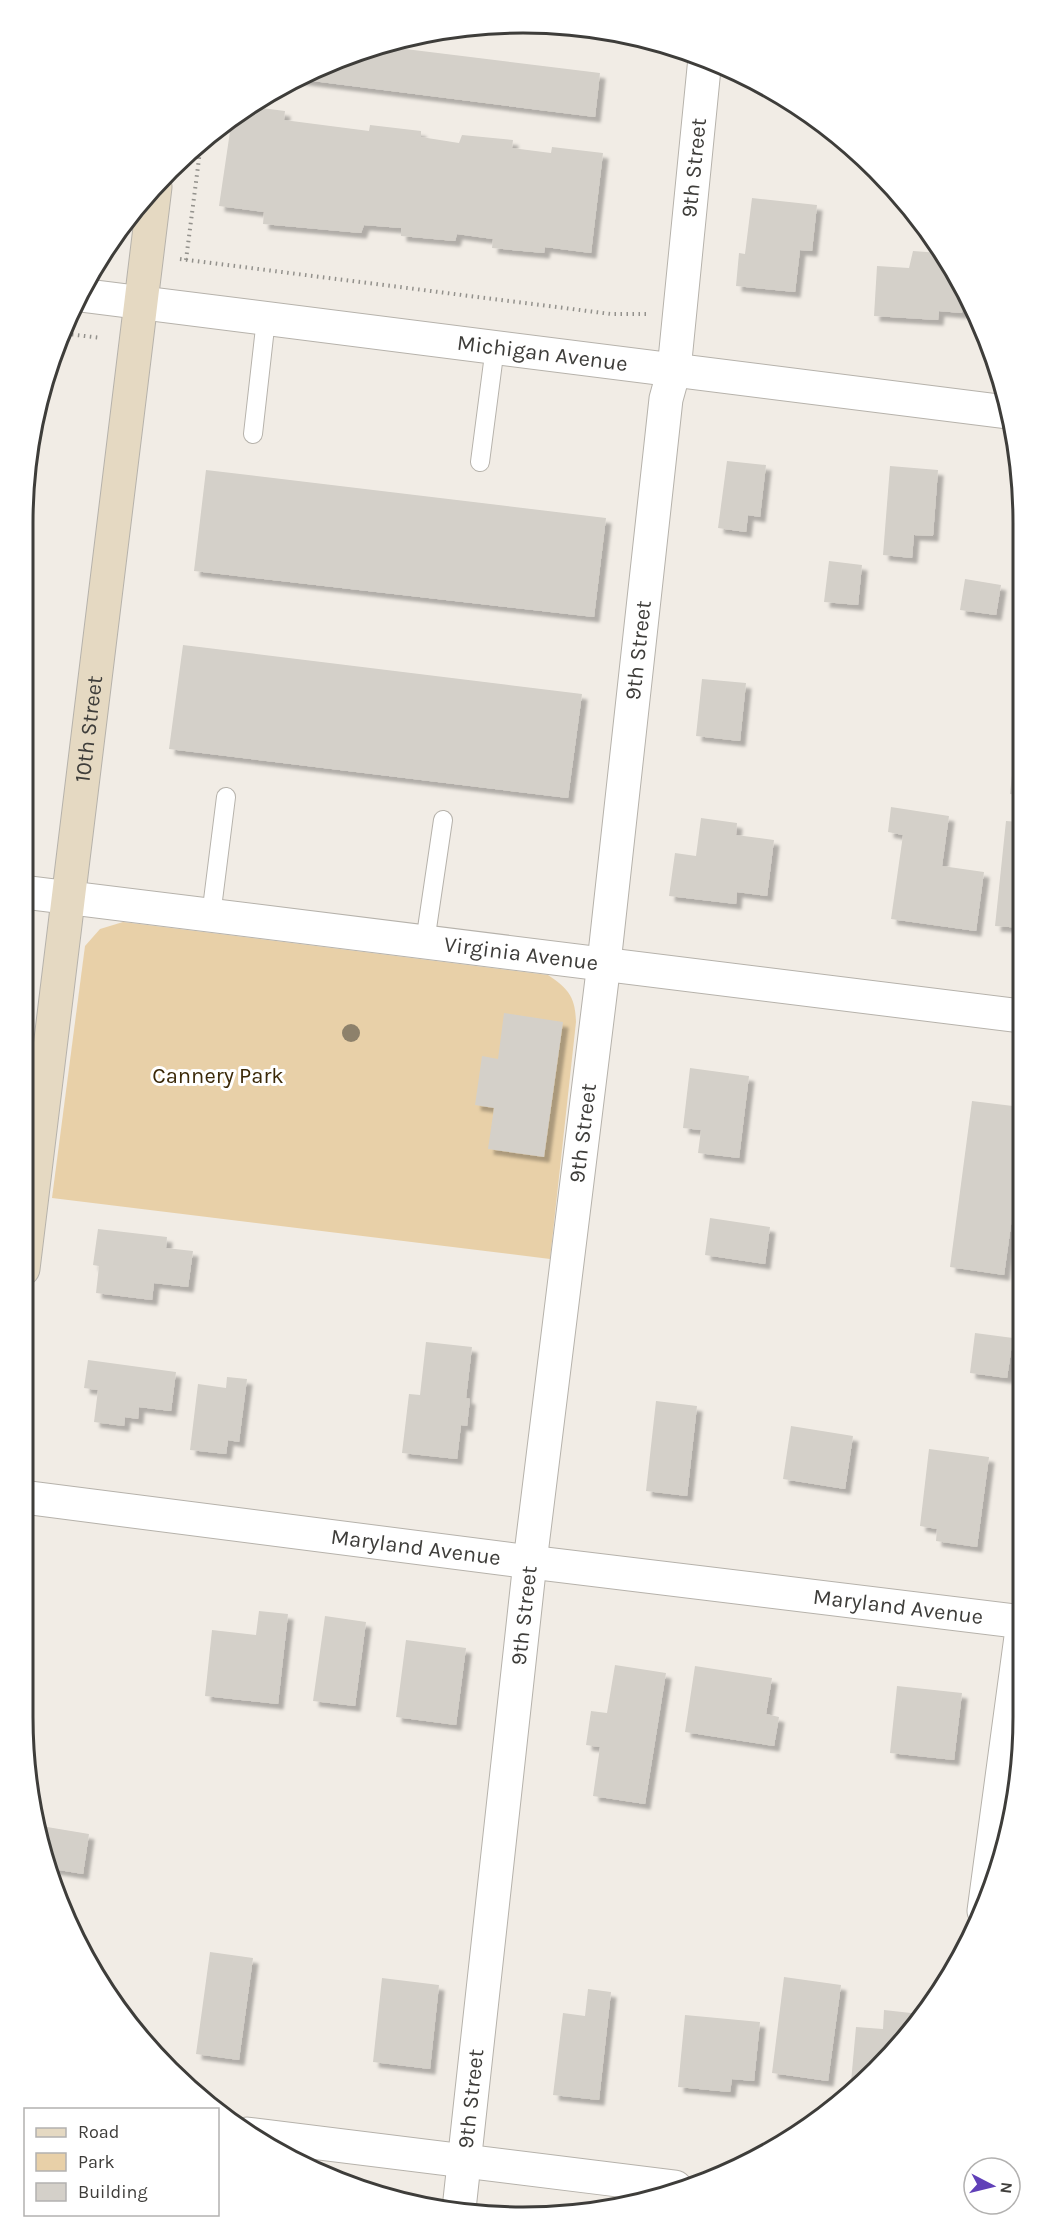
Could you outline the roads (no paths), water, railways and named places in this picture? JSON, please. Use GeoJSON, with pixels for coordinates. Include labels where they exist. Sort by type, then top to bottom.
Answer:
{"type":"FeatureCollection","features":[{"type":"Feature","properties":{"kind":"street","name":"9th Street"},"geometry":{"type":"LineString","coordinates":[[460,2203],[530,1562],[604,963],[666,399],[674,370],[704,67]]}},
{"type":"Feature","properties":{"kind":"street","name":"10th Street"},"geometry":{"type":"LineString","coordinates":[[33,1152],[111,555],[153,202]]}},
{"type":"Feature","properties":{"kind":"street","name":"Michigan Avenue"},"geometry":{"type":"LineString","coordinates":[[89,296],[1000,411]]}},
{"type":"Feature","properties":{"kind":"street","name":"Virginia Avenue"},"geometry":{"type":"LineString","coordinates":[[33,893],[1013,1015]]}},
{"type":"Feature","properties":{"kind":"street","name":"Maryland Avenue"},"geometry":{"type":"LineString","coordinates":[[33,1498],[1013,1621]]}},
{"type":"Feature","properties":{"kind":"street"},"geometry":{"type":"LineString","coordinates":[[990,1863],[1013,1696]]}},
{"type":"Feature","properties":{"kind":"street"},"geometry":{"type":"LineString","coordinates":[[272,2137],[665,2186]]}},
{"type":"Feature","properties":{"kind":"lane"},"geometry":{"type":"LineString","coordinates":[[253,434],[266,318]]}},
{"type":"Feature","properties":{"kind":"lane"},"geometry":{"type":"LineString","coordinates":[[480,462],[495,347]]}},
{"type":"Feature","properties":{"kind":"lane"},"geometry":{"type":"LineString","coordinates":[[211,916],[226,797]]}},
{"type":"Feature","properties":{"kind":"lane"},"geometry":{"type":"LineString","coordinates":[[425,942],[443,820]]}},
{"type":"Feature","properties":{"kind":"park label","name":"Cannery Park"},"geometry":{"type":"Point","coordinates":[218,1076]}}]}
